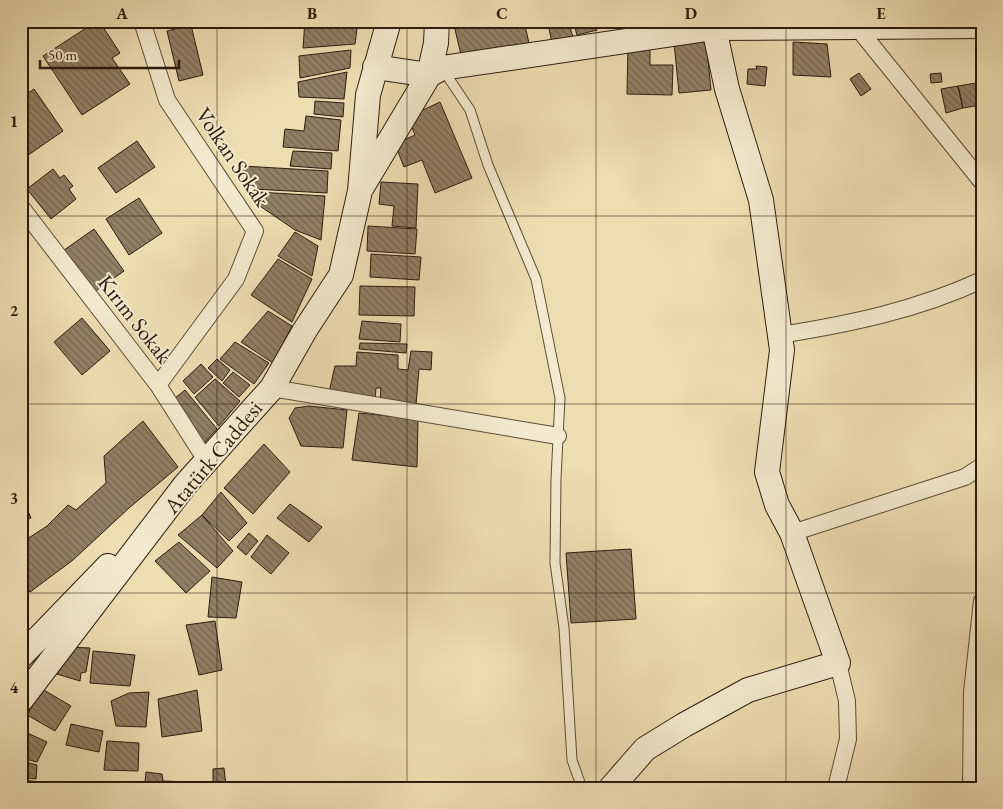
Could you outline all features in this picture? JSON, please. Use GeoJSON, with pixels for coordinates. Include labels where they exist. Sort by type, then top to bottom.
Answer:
{"type":"FeatureCollection","features":[{"type":"Feature","properties":{"kind":"street","name":"Volkan Sokak"},"geometry":{"type":"LineString","coordinates":[[142,21],[167,100],[255,231],[236,279],[158,385]]}},
{"type":"Feature","properties":{"kind":"street","name":"Atatürk Caddesi"},"geometry":{"type":"LineString","coordinates":[[21,700],[186,485],[272,388],[305,330],[341,275],[360,191],[368,95],[389,21]]}},
{"type":"Feature","properties":{"kind":"street","name":"Atatürk Caddesi"},"geometry":{"type":"LineString","coordinates":[[360,191],[436,72],[437,21]]}},
{"type":"Feature","properties":{"kind":"street"},"geometry":{"type":"LineString","coordinates":[[375,67],[436,72],[712,24],[982,26]]}},
{"type":"Feature","properties":{"kind":"street"},"geometry":{"type":"LineString","coordinates":[[712,24],[727,89],[760,200],[782,350],[767,472],[777,505],[792,533],[838,663],[847,701],[848,739],[836,788]]}},
{"type":"Feature","properties":{"kind":"street"},"geometry":{"type":"LineString","coordinates":[[856,26],[982,182]]}},
{"type":"Feature","properties":{"kind":"street","name":"Kırım Sokak"},"geometry":{"type":"LineString","coordinates":[[21,208],[158,385],[208,462]]}},
{"type":"Feature","properties":{"kind":"street"},"geometry":{"type":"LineString","coordinates":[[780,335],[838,325],[905,310],[982,280]]}},
{"type":"Feature","properties":{"kind":"street"},"geometry":{"type":"LineString","coordinates":[[272,388],[558,436]]}},
{"type":"Feature","properties":{"kind":"street"},"geometry":{"type":"LineString","coordinates":[[792,533],[965,477],[982,466]]}},
{"type":"Feature","properties":{"kind":"street"},"geometry":{"type":"LineString","coordinates":[[24,646],[186,485]]}},
{"type":"Feature","properties":{"kind":"street"},"geometry":{"type":"LineString","coordinates":[[975,784],[972,692],[982,601]]}},
{"type":"Feature","properties":{"kind":"street"},"geometry":{"type":"LineString","coordinates":[[611,788],[645,749],[684,725],[748,690],[838,663]]}},
{"type":"Feature","properties":{"kind":"lane"},"geometry":{"type":"LineString","coordinates":[[436,72],[470,110],[488,165],[536,279],[560,398],[556,479],[555,563],[564,628],[572,760],[582,788]]}},
{"type":"Feature","properties":{"kind":"building"},"geometry":{"type":"Polygon","coordinates":[[[99,21],[120,53],[112,58],[130,84],[82,115],[43,56],[99,21]]]}},
{"type":"Feature","properties":{"kind":"building"},"geometry":{"type":"Polygon","coordinates":[[[305,21],[358,21],[355,44],[303,48],[305,21]]]}},
{"type":"Feature","properties":{"kind":"building"},"geometry":{"type":"Polygon","coordinates":[[[453,21],[524,21],[529,43],[462,59],[453,21]]]}},
{"type":"Feature","properties":{"kind":"building"},"geometry":{"type":"Polygon","coordinates":[[[547,21],[568,21],[573,37],[552,42],[547,21]]]}},
{"type":"Feature","properties":{"kind":"building"},"geometry":{"type":"Polygon","coordinates":[[[573,21],[595,21],[597,30],[577,35],[573,21]]]}},
{"type":"Feature","properties":{"kind":"building"},"geometry":{"type":"Polygon","coordinates":[[[191,25],[203,75],[179,81],[167,31],[191,25]]]}},
{"type":"Feature","properties":{"kind":"building"},"geometry":{"type":"Polygon","coordinates":[[[706,40],[711,90],[679,93],[674,43],[706,40]]]}},
{"type":"Feature","properties":{"kind":"building"},"geometry":{"type":"Polygon","coordinates":[[[793,42],[827,44],[831,77],[793,75],[793,42]]]}},
{"type":"Feature","properties":{"kind":"building"},"geometry":{"type":"Polygon","coordinates":[[[628,44],[650,45],[650,65],[673,65],[672,95],[627,94],[628,44]]]}},
{"type":"Feature","properties":{"kind":"building"},"geometry":{"type":"Polygon","coordinates":[[[351,50],[350,68],[300,78],[299,56],[351,50]]]}},
{"type":"Feature","properties":{"kind":"building"},"geometry":{"type":"Polygon","coordinates":[[[756,66],[767,67],[765,86],[747,84],[748,69],[757,69],[756,66]]]}},
{"type":"Feature","properties":{"kind":"building"},"geometry":{"type":"Polygon","coordinates":[[[347,72],[344,99],[299,97],[298,82],[347,72]]]}},
{"type":"Feature","properties":{"kind":"building"},"geometry":{"type":"Polygon","coordinates":[[[859,73],[871,89],[861,96],[850,79],[859,73]]]}},
{"type":"Feature","properties":{"kind":"building"},"geometry":{"type":"Polygon","coordinates":[[[941,73],[942,82],[931,83],[930,74],[941,73]]]}},
{"type":"Feature","properties":{"kind":"building"},"geometry":{"type":"Polygon","coordinates":[[[976,83],[981,105],[963,108],[958,86],[976,83]]]}},
{"type":"Feature","properties":{"kind":"building"},"geometry":{"type":"Polygon","coordinates":[[[958,86],[963,108],[946,113],[941,89],[958,86]]]}},
{"type":"Feature","properties":{"kind":"building"},"geometry":{"type":"Polygon","coordinates":[[[34,89],[63,131],[21,160],[21,98],[34,89]]]}},
{"type":"Feature","properties":{"kind":"building"},"geometry":{"type":"Polygon","coordinates":[[[315,101],[344,103],[343,117],[314,114],[315,101]]]}},
{"type":"Feature","properties":{"kind":"building"},"geometry":{"type":"Polygon","coordinates":[[[440,102],[472,178],[435,193],[422,160],[404,167],[395,144],[415,135],[408,117],[440,102]]]}},
{"type":"Feature","properties":{"kind":"building"},"geometry":{"type":"Polygon","coordinates":[[[306,116],[341,120],[338,151],[283,147],[285,129],[304,131],[306,116]]]}},
{"type":"Feature","properties":{"kind":"building"},"geometry":{"type":"Polygon","coordinates":[[[137,141],[155,167],[116,193],[98,168],[137,141]]]}},
{"type":"Feature","properties":{"kind":"building"},"geometry":{"type":"Polygon","coordinates":[[[293,151],[332,153],[331,169],[290,166],[293,151]]]}},
{"type":"Feature","properties":{"kind":"building"},"geometry":{"type":"Polygon","coordinates":[[[242,166],[328,171],[327,193],[253,189],[242,166]]]}},
{"type":"Feature","properties":{"kind":"building"},"geometry":{"type":"Polygon","coordinates":[[[53,169],[60,178],[64,175],[73,186],[69,189],[76,199],[51,219],[27,189],[53,169]]]}},
{"type":"Feature","properties":{"kind":"building"},"geometry":{"type":"Polygon","coordinates":[[[381,182],[418,184],[416,228],[392,226],[394,206],[379,204],[381,182]]]}},
{"type":"Feature","properties":{"kind":"building"},"geometry":{"type":"Polygon","coordinates":[[[257,192],[325,196],[321,240],[295,230],[257,204],[257,192]]]}},
{"type":"Feature","properties":{"kind":"building"},"geometry":{"type":"Polygon","coordinates":[[[139,198],[162,233],[129,255],[106,219],[139,198]]]}},
{"type":"Feature","properties":{"kind":"building"},"geometry":{"type":"Polygon","coordinates":[[[368,226],[417,229],[415,254],[367,251],[368,226]]]}},
{"type":"Feature","properties":{"kind":"building"},"geometry":{"type":"Polygon","coordinates":[[[94,229],[124,271],[90,295],[60,253],[94,229]]]}},
{"type":"Feature","properties":{"kind":"building"},"geometry":{"type":"Polygon","coordinates":[[[295,232],[318,246],[312,276],[278,256],[295,232]]]}},
{"type":"Feature","properties":{"kind":"building"},"geometry":{"type":"Polygon","coordinates":[[[371,254],[421,257],[419,280],[370,277],[371,254]]]}},
{"type":"Feature","properties":{"kind":"building"},"geometry":{"type":"Polygon","coordinates":[[[278,259],[312,279],[292,322],[251,295],[278,259]]]}},
{"type":"Feature","properties":{"kind":"building"},"geometry":{"type":"Polygon","coordinates":[[[360,286],[415,287],[414,316],[359,315],[360,286]]]}},
{"type":"Feature","properties":{"kind":"building"},"geometry":{"type":"Polygon","coordinates":[[[268,311],[292,326],[273,363],[241,342],[268,311]]]}},
{"type":"Feature","properties":{"kind":"building"},"geometry":{"type":"Polygon","coordinates":[[[82,318],[110,351],[82,375],[54,342],[82,318]]]}},
{"type":"Feature","properties":{"kind":"building"},"geometry":{"type":"Polygon","coordinates":[[[362,321],[401,324],[400,342],[359,339],[362,321]]]}},
{"type":"Feature","properties":{"kind":"building"},"geometry":{"type":"Polygon","coordinates":[[[235,342],[269,363],[254,384],[220,359],[235,342]]]}},
{"type":"Feature","properties":{"kind":"building"},"geometry":{"type":"Polygon","coordinates":[[[360,343],[407,344],[406,353],[359,349],[360,343]]]}},
{"type":"Feature","properties":{"kind":"building"},"geometry":{"type":"Polygon","coordinates":[[[411,351],[432,352],[431,370],[419,369],[416,405],[380,401],[381,388],[376,388],[375,400],[329,392],[335,366],[356,366],[357,352],[398,355],[398,369],[408,370],[411,351]]]}},
{"type":"Feature","properties":{"kind":"building"},"geometry":{"type":"Polygon","coordinates":[[[217,359],[230,370],[222,381],[208,368],[217,359]]]}},
{"type":"Feature","properties":{"kind":"building"},"geometry":{"type":"Polygon","coordinates":[[[201,364],[213,377],[194,394],[183,381],[201,364]]]}},
{"type":"Feature","properties":{"kind":"building"},"geometry":{"type":"Polygon","coordinates":[[[233,372],[250,385],[239,397],[223,383],[233,372]]]}},
{"type":"Feature","properties":{"kind":"building"},"geometry":{"type":"Polygon","coordinates":[[[215,379],[240,401],[219,426],[195,397],[215,379]]]}},
{"type":"Feature","properties":{"kind":"building"},"geometry":{"type":"Polygon","coordinates":[[[185,390],[217,429],[204,443],[174,399],[185,390]]]}},
{"type":"Feature","properties":{"kind":"building"},"geometry":{"type":"Polygon","coordinates":[[[309,406],[347,410],[343,448],[301,446],[289,418],[295,408],[309,406]]]}},
{"type":"Feature","properties":{"kind":"building"},"geometry":{"type":"Polygon","coordinates":[[[359,413],[418,419],[417,467],[352,460],[359,413]]]}},
{"type":"Feature","properties":{"kind":"building"},"geometry":{"type":"Polygon","coordinates":[[[143,421],[178,467],[129,508],[73,560],[30,592],[21,581],[21,543],[47,526],[68,505],[76,510],[106,483],[104,456],[143,421]]]}},
{"type":"Feature","properties":{"kind":"building"},"geometry":{"type":"Polygon","coordinates":[[[264,444],[290,472],[253,514],[224,488],[264,444]]]}},
{"type":"Feature","properties":{"kind":"building"},"geometry":{"type":"Polygon","coordinates":[[[221,492],[247,523],[229,541],[202,515],[221,492]]]}},
{"type":"Feature","properties":{"kind":"building"},"geometry":{"type":"Polygon","coordinates":[[[21,495],[31,518],[21,522],[21,495]]]}},
{"type":"Feature","properties":{"kind":"building"},"geometry":{"type":"Polygon","coordinates":[[[290,504],[322,527],[309,542],[277,518],[290,504]]]}},
{"type":"Feature","properties":{"kind":"building"},"geometry":{"type":"Polygon","coordinates":[[[202,515],[233,551],[217,568],[178,535],[202,515]]]}},
{"type":"Feature","properties":{"kind":"building"},"geometry":{"type":"Polygon","coordinates":[[[249,533],[258,541],[246,555],[237,547],[249,533]]]}},
{"type":"Feature","properties":{"kind":"building"},"geometry":{"type":"Polygon","coordinates":[[[267,535],[289,553],[271,574],[251,557],[267,535]]]}},
{"type":"Feature","properties":{"kind":"building"},"geometry":{"type":"Polygon","coordinates":[[[179,542],[210,571],[186,593],[155,561],[179,542]]]}},
{"type":"Feature","properties":{"kind":"building"},"geometry":{"type":"Polygon","coordinates":[[[631,549],[636,619],[571,623],[566,553],[631,549]]]}},
{"type":"Feature","properties":{"kind":"building"},"geometry":{"type":"Polygon","coordinates":[[[212,577],[242,582],[236,618],[208,617],[212,577]]]}},
{"type":"Feature","properties":{"kind":"building"},"geometry":{"type":"Polygon","coordinates":[[[215,621],[222,670],[199,675],[186,625],[215,621]]]}},
{"type":"Feature","properties":{"kind":"building"},"geometry":{"type":"Polygon","coordinates":[[[66,647],[90,648],[86,672],[81,673],[80,681],[47,671],[66,647]]]}},
{"type":"Feature","properties":{"kind":"building"},"geometry":{"type":"Polygon","coordinates":[[[93,651],[135,655],[130,686],[90,683],[93,651]]]}},
{"type":"Feature","properties":{"kind":"building"},"geometry":{"type":"Polygon","coordinates":[[[42,689],[71,706],[55,731],[27,715],[42,689]]]}},
{"type":"Feature","properties":{"kind":"building"},"geometry":{"type":"Polygon","coordinates":[[[197,690],[202,731],[162,737],[158,699],[197,690]]]}},
{"type":"Feature","properties":{"kind":"building"},"geometry":{"type":"Polygon","coordinates":[[[149,692],[146,727],[116,726],[111,701],[129,693],[149,692]]]}},
{"type":"Feature","properties":{"kind":"building"},"geometry":{"type":"Polygon","coordinates":[[[71,724],[103,731],[99,752],[66,745],[71,724]]]}},
{"type":"Feature","properties":{"kind":"building"},"geometry":{"type":"Polygon","coordinates":[[[21,730],[47,742],[37,762],[21,758],[21,730]]]}},
{"type":"Feature","properties":{"kind":"building"},"geometry":{"type":"Polygon","coordinates":[[[107,741],[139,743],[138,771],[104,770],[107,741]]]}},
{"type":"Feature","properties":{"kind":"building"},"geometry":{"type":"Polygon","coordinates":[[[21,761],[37,765],[36,779],[21,777],[21,761]]]}},
{"type":"Feature","properties":{"kind":"building"},"geometry":{"type":"Polygon","coordinates":[[[224,768],[226,786],[213,788],[213,769],[224,768]]]}},
{"type":"Feature","properties":{"kind":"building"},"geometry":{"type":"Polygon","coordinates":[[[146,772],[162,774],[163,781],[192,782],[193,788],[155,788],[156,783],[145,783],[146,772]]]}},
{"type":"Feature","properties":{"kind":"building"},"geometry":{"type":"Polygon","coordinates":[[[21,780],[41,782],[40,788],[21,788],[21,780]]]}}]}
